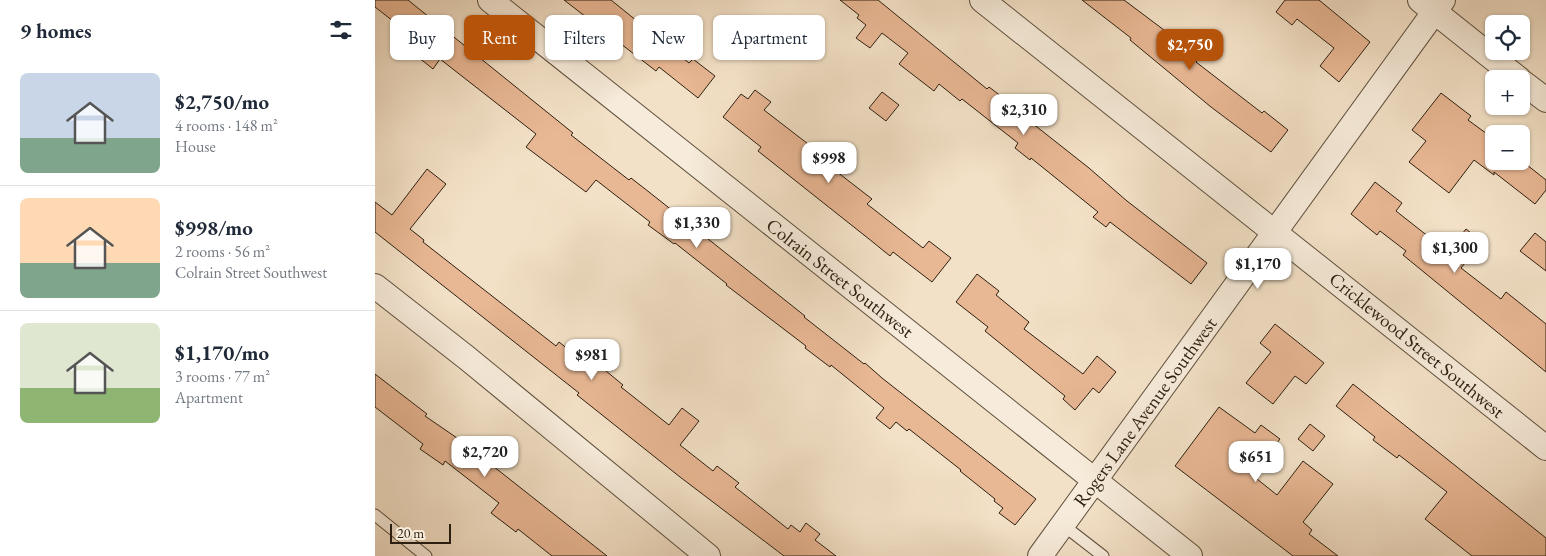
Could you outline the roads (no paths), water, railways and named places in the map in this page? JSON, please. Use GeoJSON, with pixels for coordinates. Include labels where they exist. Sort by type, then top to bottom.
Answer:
{"type":"FeatureCollection","features":[{"type":"Feature","properties":{"kind":"street","name":"Colrain Street Southwest"},"geometry":{"type":"LineString","coordinates":[[490,0],[1190,556]]}},
{"type":"Feature","properties":{"kind":"street","name":"Cricklewood Street Southwest"},"geometry":{"type":"LineString","coordinates":[[982,0],[1546,448]]}},
{"type":"Feature","properties":{"kind":"street","name":"Rogers Lane Avenue Southwest"},"geometry":{"type":"LineString","coordinates":[[1040,556],[1276,232],[1432,4]]}},
{"type":"Feature","properties":{"kind":"street"},"geometry":{"type":"LineString","coordinates":[[1432,4],[1508,70]]}},
{"type":"Feature","properties":{"kind":"street"},"geometry":{"type":"LineString","coordinates":[[1530,88],[1546,100]]}},
{"type":"Feature","properties":{"kind":"street"},"geometry":{"type":"LineString","coordinates":[[375,286],[467,358],[708,556]]}},
{"type":"Feature","properties":{"kind":"lane"},"geometry":{"type":"LineString","coordinates":[[375,515],[426,556]]}},
{"type":"Feature","properties":{"kind":"lane"},"geometry":{"type":"LineString","coordinates":[[1063,525],[1103,556]]}}]}
